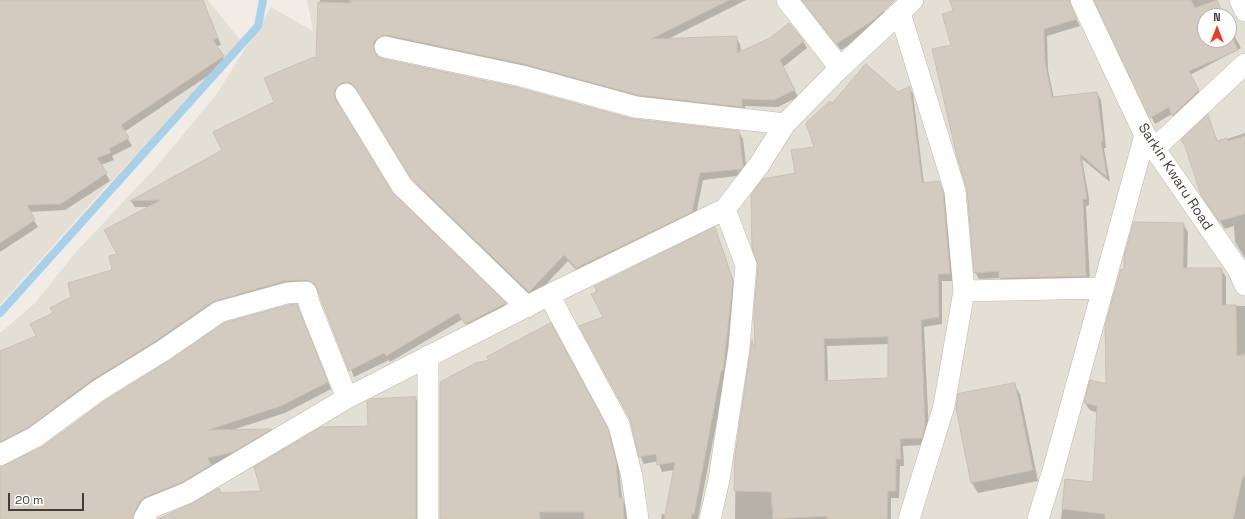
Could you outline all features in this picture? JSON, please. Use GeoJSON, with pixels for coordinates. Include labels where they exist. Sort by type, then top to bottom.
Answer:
{"type":"FeatureCollection","features":[{"type":"Feature","properties":{"kind":"street"},"geometry":{"type":"LineString","coordinates":[[787,0],[840,68]]}},
{"type":"Feature","properties":{"kind":"street","name":"Sarkin Kwaru Road"},"geometry":{"type":"LineString","coordinates":[[1081,0],[1149,142],[1243,274]]}},
{"type":"Feature","properties":{"kind":"street"},"geometry":{"type":"LineString","coordinates":[[1240,0],[1245,11]]}},
{"type":"Feature","properties":{"kind":"street"},"geometry":{"type":"LineString","coordinates":[[144,519],[150,508],[187,493],[347,398],[549,295],[725,209],[759,165],[785,124],[840,68],[906,6],[955,191],[964,291],[944,406],[909,519]]}},
{"type":"Feature","properties":{"kind":"street"},"geometry":{"type":"LineString","coordinates":[[385,47],[522,76],[636,107],[785,124]]}},
{"type":"Feature","properties":{"kind":"street"},"geometry":{"type":"LineString","coordinates":[[1038,519],[1053,471],[1103,288],[1149,142],[1245,64]]}},
{"type":"Feature","properties":{"kind":"street"},"geometry":{"type":"LineString","coordinates":[[346,94],[402,186],[527,307]]}},
{"type":"Feature","properties":{"kind":"street"},"geometry":{"type":"LineString","coordinates":[[710,519],[719,480],[739,348],[746,265],[725,209]]}},
{"type":"Feature","properties":{"kind":"street"},"geometry":{"type":"LineString","coordinates":[[964,291],[1103,288]]}},
{"type":"Feature","properties":{"kind":"street"},"geometry":{"type":"LineString","coordinates":[[0,455],[35,437],[99,390],[164,350],[219,312],[287,294],[306,292],[310,306],[347,398]]}},
{"type":"Feature","properties":{"kind":"street"},"geometry":{"type":"LineString","coordinates":[[549,295],[618,424],[632,477],[638,519]]}},
{"type":"Feature","properties":{"kind":"street"},"geometry":{"type":"LineString","coordinates":[[428,356],[428,519]]}},
{"type":"Feature","properties":{"kind":"shaded area"},"geometry":{"type":"Polygon","coordinates":[[[156,0],[208,0],[241,41],[179,111],[102,191],[0,305],[0,19],[156,0]]]}},
{"type":"Feature","properties":{"kind":"shaded area"},"geometry":{"type":"Polygon","coordinates":[[[307,0],[1245,0],[1245,519],[0,519],[0,333],[35,303],[76,252],[156,167],[216,95],[271,7],[313,31],[307,0]]]}},
{"type":"Feature","properties":{"kind":"building"},"geometry":{"type":"Polygon","coordinates":[[[0,0],[203,0],[218,38],[213,40],[224,56],[121,125],[129,138],[109,149],[111,153],[97,158],[107,173],[61,204],[27,205],[35,220],[0,243],[0,0]]]}},
{"type":"Feature","properties":{"kind":"building"},"geometry":{"type":"Polygon","coordinates":[[[350,0],[729,0],[651,39],[737,36],[737,53],[770,38],[789,23],[804,41],[780,60],[795,90],[774,100],[742,99],[742,107],[638,95],[524,64],[387,35],[381,36],[376,39],[373,44],[377,56],[383,59],[519,88],[633,119],[739,131],[743,166],[741,169],[700,173],[692,212],[576,268],[564,255],[529,292],[411,178],[356,88],[351,83],[345,82],[340,84],[335,89],[334,95],[336,100],[392,192],[506,303],[465,324],[458,313],[386,356],[384,353],[349,371],[315,284],[306,280],[284,281],[212,302],[157,340],[92,380],[29,427],[0,442],[0,351],[36,336],[30,324],[53,313],[50,308],[71,297],[68,283],[112,270],[109,256],[117,254],[104,230],[161,200],[130,201],[222,150],[213,132],[274,102],[264,78],[314,57],[316,59],[318,2],[350,3],[350,0]]]}},
{"type":"Feature","properties":{"kind":"building"},"geometry":{"type":"Polygon","coordinates":[[[802,0],[895,0],[875,19],[836,44],[802,0]]]}},
{"type":"Feature","properties":{"kind":"building"},"geometry":{"type":"Polygon","coordinates":[[[950,0],[1069,0],[1077,19],[1044,29],[1045,62],[1052,97],[1097,92],[1103,141],[1101,142],[1107,177],[1080,154],[1087,199],[1083,199],[1086,276],[999,278],[999,271],[974,273],[967,190],[956,152],[932,49],[951,45],[942,14],[953,11],[950,0]]]}},
{"type":"Feature","properties":{"kind":"building"},"geometry":{"type":"Polygon","coordinates":[[[1094,0],[1191,0],[1195,8],[1217,0],[1220,8],[1197,8],[1197,48],[1237,48],[1238,50],[1189,71],[1199,90],[1172,116],[1169,107],[1150,118],[1094,0]]]}},
{"type":"Feature","properties":{"kind":"building"},"geometry":{"type":"Polygon","coordinates":[[[866,64],[898,92],[910,86],[922,183],[939,181],[943,193],[950,274],[938,274],[939,317],[921,320],[925,426],[922,438],[900,439],[901,459],[896,459],[896,491],[888,491],[887,519],[827,519],[827,516],[773,519],[771,492],[734,491],[735,456],[752,340],[755,349],[754,312],[758,266],[752,248],[751,195],[763,179],[795,173],[791,150],[814,147],[806,123],[830,101],[832,103],[866,64]],[[888,337],[824,339],[825,381],[888,378],[888,337]]]}},
{"type":"Feature","properties":{"kind":"building"},"geometry":{"type":"Polygon","coordinates":[[[1208,115],[1217,141],[1227,138],[1228,141],[1245,136],[1245,214],[1219,221],[1201,195],[1185,146],[1181,140],[1208,115]]]}},
{"type":"Feature","properties":{"kind":"building"},"geometry":{"type":"Polygon","coordinates":[[[1134,222],[1184,223],[1183,268],[1222,268],[1222,305],[1236,305],[1237,356],[1245,354],[1245,476],[1243,476],[1233,519],[1105,519],[1105,514],[1062,509],[1065,479],[1093,482],[1097,406],[1084,403],[1090,380],[1106,384],[1105,326],[1121,269],[1124,269],[1124,257],[1134,222]]]}},
{"type":"Feature","properties":{"kind":"building"},"geometry":{"type":"Polygon","coordinates":[[[715,227],[733,281],[723,371],[721,371],[694,514],[692,514],[691,519],[664,519],[675,462],[657,465],[656,454],[639,457],[630,419],[579,326],[603,317],[591,294],[598,291],[594,287],[715,227]]]}},
{"type":"Feature","properties":{"kind":"building"},"geometry":{"type":"Polygon","coordinates":[[[297,304],[328,382],[281,406],[208,430],[272,429],[233,452],[208,458],[211,465],[182,482],[145,497],[139,502],[132,519],[0,519],[0,467],[42,447],[106,400],[170,360],[224,323],[297,304]]]}},
{"type":"Feature","properties":{"kind":"building"},"geometry":{"type":"Polygon","coordinates":[[[551,323],[608,429],[616,461],[619,498],[623,498],[624,519],[584,519],[584,512],[539,512],[540,519],[440,519],[440,382],[476,363],[489,360],[487,357],[551,323]]]}},
{"type":"Feature","properties":{"kind":"building"},"geometry":{"type":"Polygon","coordinates":[[[1015,383],[1033,470],[971,483],[956,408],[958,394],[1015,383]]]}},
{"type":"Feature","properties":{"kind":"building"},"geometry":{"type":"Polygon","coordinates":[[[416,397],[416,519],[158,519],[193,503],[219,488],[221,493],[261,491],[254,467],[321,427],[368,426],[367,401],[371,399],[416,397]]]}},
{"type":"Feature","properties":{"kind":"waterway"},"geometry":{"type":"LineString","coordinates":[[0,313],[258,26],[263,0]]}}]}
